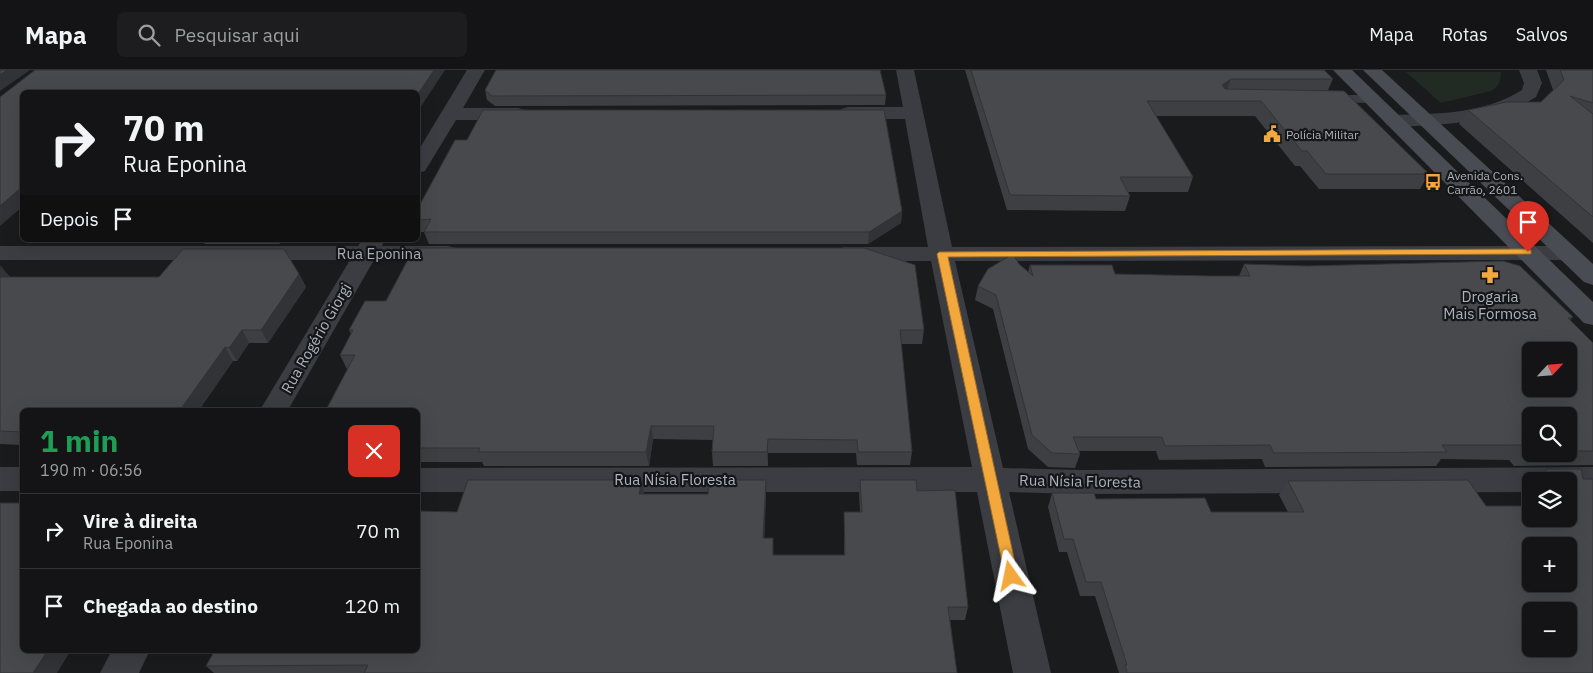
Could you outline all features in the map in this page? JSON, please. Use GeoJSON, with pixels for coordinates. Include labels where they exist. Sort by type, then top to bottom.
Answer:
{"type":"FeatureCollection","features":[{"type":"Feature","properties":{"kind":"main road"},"geometry":{"type":"LineString","coordinates":[[1342,70],[1591,313]]}},
{"type":"Feature","properties":{"kind":"main road"},"geometry":{"type":"LineString","coordinates":[[1372,70],[1593,277]]}},
{"type":"Feature","properties":{"kind":"street"},"geometry":{"type":"LineString","coordinates":[[420,164],[476,70]]}},
{"type":"Feature","properties":{"kind":"street"},"geometry":{"type":"LineString","coordinates":[[905,70],[942,254],[1032,673]]}},
{"type":"Feature","properties":{"kind":"street"},"geometry":{"type":"LineString","coordinates":[[1394,121],[1426,120],[1482,113],[1509,106],[1521,101],[1530,93],[1533,83],[1528,70]]}},
{"type":"Feature","properties":{"kind":"street"},"geometry":{"type":"LineString","coordinates":[[825,113],[914,113]]}},
{"type":"Feature","properties":{"kind":"street"},"geometry":{"type":"LineString","coordinates":[[449,114],[538,114]]}},
{"type":"Feature","properties":{"kind":"street","name":"Rua Eponina"},"geometry":{"type":"LineString","coordinates":[[0,253],[370,247],[465,253]]}},
{"type":"Feature","properties":{"kind":"street","name":"Rua Rogério Giorgi"},"geometry":{"type":"LineString","coordinates":[[275,408],[370,247]]}},
{"type":"Feature","properties":{"kind":"street"},"geometry":{"type":"LineString","coordinates":[[823,254],[1567,253]]}},
{"type":"Feature","properties":{"kind":"street"},"geometry":{"type":"LineString","coordinates":[[0,479],[20,480]]}},
{"type":"Feature","properties":{"kind":"street","name":"Rua Nísia Floresta"},"geometry":{"type":"LineString","coordinates":[[420,480],[991,480],[1090,482],[1593,479]]}},
{"type":"Feature","properties":{"kind":"street"},"geometry":{"type":"LineString","coordinates":[[119,673],[130,653]]}},
{"type":"Feature","properties":{"kind":"lane"},"geometry":{"type":"LineString","coordinates":[[1310,99],[1372,99]]}},
{"type":"Feature","properties":{"kind":"shaded area"},"geometry":{"type":"Polygon","coordinates":[[[1406,72],[1501,72],[1501,78],[1496,87],[1491,91],[1441,103],[1406,72]]]}},
{"type":"Feature","properties":{"kind":"building"},"geometry":{"type":"Polygon","coordinates":[[[0,70],[7,70],[0,75],[0,70]]]}},
{"type":"Feature","properties":{"kind":"building"},"geometry":{"type":"Polygon","coordinates":[[[35,70],[434,70],[420,91],[20,90],[20,189],[0,206],[0,97],[35,70]]]}},
{"type":"Feature","properties":{"kind":"building"},"geometry":{"type":"Polygon","coordinates":[[[496,70],[880,70],[886,95],[492,96],[485,90],[496,70]]]}},
{"type":"Feature","properties":{"kind":"building"},"geometry":{"type":"Polygon","coordinates":[[[971,70],[1324,70],[1333,79],[1231,79],[1222,85],[1225,89],[1344,91],[1429,174],[1326,174],[1307,151],[1302,151],[1261,101],[1147,101],[1193,177],[1120,177],[1130,196],[1010,195],[971,70]]]}},
{"type":"Feature","properties":{"kind":"building"},"geometry":{"type":"Polygon","coordinates":[[[1560,70],[1593,70],[1593,103],[1570,96],[1593,114],[1593,217],[1468,110],[1507,102],[1541,102],[1564,80],[1560,70]]]}},
{"type":"Feature","properties":{"kind":"building"},"geometry":{"type":"Polygon","coordinates":[[[483,110],[884,110],[902,211],[869,232],[424,232],[431,219],[420,220],[420,204],[455,140],[467,140],[483,110]]]}},
{"type":"Feature","properties":{"kind":"building"},"geometry":{"type":"Polygon","coordinates":[[[414,248],[864,248],[915,265],[924,330],[900,330],[912,452],[858,452],[857,440],[768,439],[767,452],[712,452],[714,426],[651,426],[646,452],[478,452],[480,448],[420,448],[420,408],[327,408],[355,355],[340,355],[353,330],[349,330],[365,301],[386,301],[414,248]]]}},
{"type":"Feature","properties":{"kind":"building"},"geometry":{"type":"Polygon","coordinates":[[[183,249],[284,249],[299,274],[261,330],[242,330],[229,348],[225,347],[181,408],[20,408],[20,432],[0,431],[0,277],[159,277],[183,249]]]}},
{"type":"Feature","properties":{"kind":"building"},"geometry":{"type":"Polygon","coordinates":[[[1013,254],[1019,264],[1033,276],[1030,265],[1112,265],[1115,274],[1250,276],[1244,264],[1307,266],[1503,261],[1520,266],[1573,317],[1568,318],[1593,343],[1593,451],[1577,451],[1577,407],[1522,407],[1522,446],[1442,445],[1447,452],[1274,453],[1270,445],[1165,446],[1162,437],[1073,437],[1080,454],[1052,453],[1032,435],[996,295],[978,286],[988,269],[1013,254]]]}},
{"type":"Feature","properties":{"kind":"building"},"geometry":{"type":"Polygon","coordinates":[[[1546,469],[1581,469],[1583,479],[1593,479],[1593,673],[1127,673],[1125,665],[1127,665],[1101,582],[1086,582],[1073,539],[1064,539],[1052,493],[1094,493],[1096,499],[1205,498],[1211,512],[1304,512],[1288,481],[1468,480],[1486,506],[1522,506],[1522,527],[1577,527],[1577,472],[1546,472],[1546,469]]]}},
{"type":"Feature","properties":{"kind":"building"},"geometry":{"type":"Polygon","coordinates":[[[468,480],[642,480],[639,494],[708,494],[709,480],[766,480],[763,538],[773,538],[773,555],[845,555],[844,512],[862,512],[860,480],[916,480],[917,491],[955,490],[968,607],[948,607],[957,673],[364,673],[368,665],[206,666],[213,653],[420,653],[420,511],[457,512],[468,480]]]}},
{"type":"Feature","properties":{"kind":"building"},"geometry":{"type":"Polygon","coordinates":[[[0,503],[20,503],[20,653],[46,653],[33,673],[0,673],[0,503]]]}},
{"type":"Feature","properties":{"kind":"place","name":"Polícia Militar"},"geometry":{"type":"Point","coordinates":[1272,134]}},
{"type":"Feature","properties":{"kind":"place","name":"Avenida Cons. Carrão, 2601"},"geometry":{"type":"Point","coordinates":[1433,182]}},
{"type":"Feature","properties":{"kind":"place","name":"Drogaria Mais Formosa"},"geometry":{"type":"Point","coordinates":[1490,275]}},
{"type":"Feature","properties":{"kind":"route"},"geometry":{"type":"LineString","coordinates":[[1011,576],[942,254],[1528,252]]}}]}
